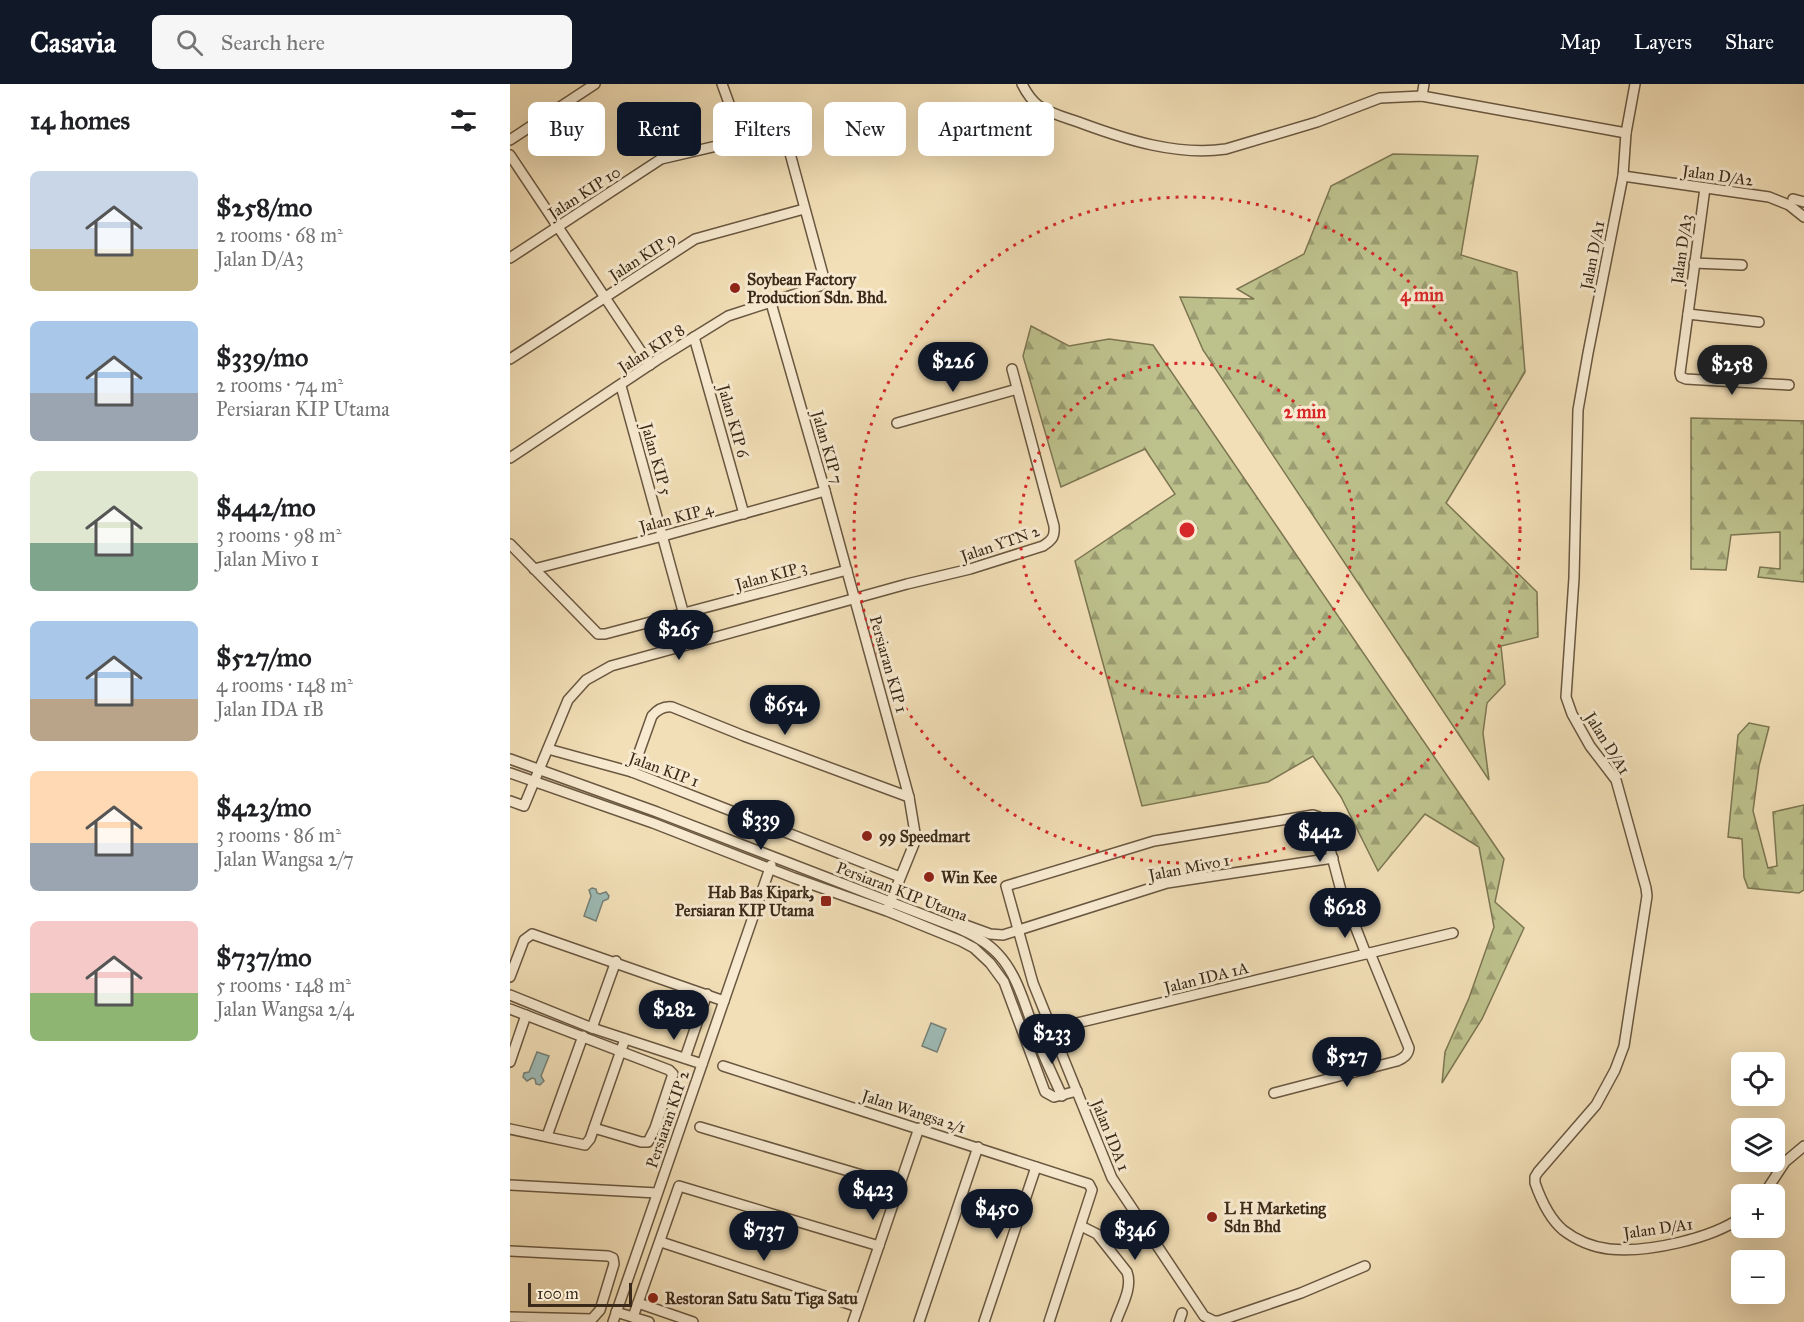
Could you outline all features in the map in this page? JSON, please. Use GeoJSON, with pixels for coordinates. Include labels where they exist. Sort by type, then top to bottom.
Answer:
{"type":"FeatureCollection","features":[{"type":"Feature","properties":{"kind":"street"},"geometry":{"type":"LineString","coordinates":[[510,140],[595,84]]}},
{"type":"Feature","properties":{"kind":"street"},"geometry":{"type":"LineString","coordinates":[[722,84],[729,102]]}},
{"type":"Feature","properties":{"kind":"street"},"geometry":{"type":"LineString","coordinates":[[1022,84],[1031,99],[1038,105],[1101,130],[1163,148],[1210,151],[1226,149],[1317,122],[1380,98],[1422,96],[1626,133]]}},
{"type":"Feature","properties":{"kind":"street"},"geometry":{"type":"LineString","coordinates":[[1422,96],[1424,84]]}},
{"type":"Feature","properties":{"kind":"street","name":"Jalan D/A1"},"geometry":{"type":"LineString","coordinates":[[1635,84],[1626,133],[1623,176],[1578,410],[1574,578],[1566,697],[1572,714],[1590,746],[1616,780],[1647,896],[1624,1046],[1618,1062],[1596,1106],[1538,1172],[1535,1183],[1552,1219],[1563,1229],[1582,1242],[1609,1249],[1670,1244],[1698,1238],[1731,1224]]}},
{"type":"Feature","properties":{"kind":"street","name":"Jalan KIP 10"},"geometry":{"type":"LineString","coordinates":[[510,258],[661,159],[713,146]]}},
{"type":"Feature","properties":{"kind":"street"},"geometry":{"type":"LineString","coordinates":[[510,155],[650,365]]}},
{"type":"Feature","properties":{"kind":"street","name":"Jalan KIP 10"},"geometry":{"type":"LineString","coordinates":[[790,156],[804,208]]}},
{"type":"Feature","properties":{"kind":"street","name":"Jalan D/A2"},"geometry":{"type":"LineString","coordinates":[[1623,176],[1768,197],[1789,205],[1804,217]]}},
{"type":"Feature","properties":{"kind":"street","name":"Jalan D/A3"},"geometry":{"type":"LineString","coordinates":[[1705,188],[1681,377],[1686,380],[1789,385]]}},
{"type":"Feature","properties":{"kind":"street"},"geometry":{"type":"LineString","coordinates":[[1793,200],[1804,202]]}},
{"type":"Feature","properties":{"kind":"street","name":"Jalan KIP 8"},"geometry":{"type":"LineString","coordinates":[[510,458],[728,316],[820,286],[825,282],[804,208]]}},
{"type":"Feature","properties":{"kind":"street","name":"Jalan KIP 9"},"geometry":{"type":"LineString","coordinates":[[510,359],[695,239],[804,208]]}},
{"type":"Feature","properties":{"kind":"street"},"geometry":{"type":"LineString","coordinates":[[1694,263],[1742,265]]}},
{"type":"Feature","properties":{"kind":"street","name":"Jalan KIP 7"},"geometry":{"type":"LineString","coordinates":[[771,303],[855,599]]}},
{"type":"Feature","properties":{"kind":"street"},"geometry":{"type":"LineString","coordinates":[[1688,314],[1759,322]]}},
{"type":"Feature","properties":{"kind":"street","name":"Jalan KIP 6"},"geometry":{"type":"LineString","coordinates":[[694,337],[744,514]]}},
{"type":"Feature","properties":{"kind":"street","name":"Jalan YTN 2"},"geometry":{"type":"LineString","coordinates":[[855,599],[970,569],[1044,546],[1051,541],[1055,534],[1054,526],[1012,369]]}},
{"type":"Feature","properties":{"kind":"street","name":"Jalan KIP 5"},"geometry":{"type":"LineString","coordinates":[[621,386],[692,644]]}},
{"type":"Feature","properties":{"kind":"street"},"geometry":{"type":"LineString","coordinates":[[897,423],[1017,390]]}},
{"type":"Feature","properties":{"kind":"street","name":"Jalan KIP 4"},"geometry":{"type":"LineString","coordinates":[[534,570],[825,491]]}},
{"type":"Feature","properties":{"kind":"street"},"geometry":{"type":"LineString","coordinates":[[510,544],[534,570]]}},
{"type":"Feature","properties":{"kind":"street","name":"Jalan KIP 3"},"geometry":{"type":"LineString","coordinates":[[534,570],[598,634],[684,614],[847,570]]}},
{"type":"Feature","properties":{"kind":"street","name":"Persiaran KIP 1"},"geometry":{"type":"LineString","coordinates":[[510,801],[524,806],[568,700],[586,680],[611,666],[855,599],[909,797],[916,840],[888,907]]}},
{"type":"Feature","properties":{"kind":"street"},"geometry":{"type":"LineString","coordinates":[[632,772],[652,716],[666,706],[909,797]]}},
{"type":"Feature","properties":{"kind":"street","name":"Jalan KIP 1"},"geometry":{"type":"LineString","coordinates":[[548,749],[632,772],[900,877]]}},
{"type":"Feature","properties":{"kind":"street","name":"Persiaran KIP Utama"},"geometry":{"type":"LineString","coordinates":[[510,759],[774,857],[888,907],[961,941],[981,954],[1004,982],[1045,1092],[1054,1097],[1062,1096],[1039,1045],[1014,978],[1006,963],[989,946],[955,927],[888,907],[770,869],[653,823],[510,773]]}},
{"type":"Feature","properties":{"kind":"street","name":"Jalan IDA 1"},"geometry":{"type":"LineString","coordinates":[[1333,858],[1322,820],[1313,815],[1154,841],[1006,885],[1033,983],[1112,1178],[1198,1309],[1208,1319],[1219,1322],[1301,1293],[1365,1266]]}},
{"type":"Feature","properties":{"kind":"street","name":"Persiaran KIP 2"},"geometry":{"type":"LineString","coordinates":[[616,1319],[657,1193],[774,857]]}},
{"type":"Feature","properties":{"kind":"street"},"geometry":{"type":"LineString","coordinates":[[1333,858],[1343,902]]}},
{"type":"Feature","properties":{"kind":"street","name":"Jalan Mivo 1"},"geometry":{"type":"LineString","coordinates":[[888,907],[906,902],[990,934],[1003,935],[1167,883],[1333,858]]}},
{"type":"Feature","properties":{"kind":"street"},"geometry":{"type":"LineString","coordinates":[[1274,1093],[1397,1061],[1408,1052],[1409,1048],[1350,913]]}},
{"type":"Feature","properties":{"kind":"street","name":"Jalan IDA 1A"},"geometry":{"type":"LineString","coordinates":[[1052,1029],[1453,933]]}},
{"type":"Feature","properties":{"kind":"street"},"geometry":{"type":"LineString","coordinates":[[510,977],[524,940],[532,934],[724,1000]]}},
{"type":"Feature","properties":{"kind":"street"},"geometry":{"type":"LineString","coordinates":[[981,954],[989,946]]}},
{"type":"Feature","properties":{"kind":"street"},"geometry":{"type":"LineString","coordinates":[[592,1028],[616,961]]}},
{"type":"Feature","properties":{"kind":"street"},"geometry":{"type":"LineString","coordinates":[[685,1058],[707,994]]}},
{"type":"Feature","properties":{"kind":"street"},"geometry":{"type":"LineString","coordinates":[[510,995],[592,1028],[702,1064]]}},
{"type":"Feature","properties":{"kind":"street"},"geometry":{"type":"LineString","coordinates":[[510,1009],[669,1070],[673,1076],[648,1142],[594,1128]]}},
{"type":"Feature","properties":{"kind":"street"},"geometry":{"type":"LineString","coordinates":[[510,1062],[526,1015]]}},
{"type":"Feature","properties":{"kind":"street"},"geometry":{"type":"LineString","coordinates":[[546,1136],[583,1036]]}},
{"type":"Feature","properties":{"kind":"street"},"geometry":{"type":"LineString","coordinates":[[510,1129],[585,1145],[590,1139],[625,1039]]}},
{"type":"Feature","properties":{"kind":"street"},"geometry":{"type":"LineString","coordinates":[[633,1057],[637,1043]]}},
{"type":"Feature","properties":{"kind":"street","name":"Jalan Wangsa 2/1"},"geometry":{"type":"LineString","coordinates":[[723,1066],[1089,1184],[1092,1190],[1081,1226]]}},
{"type":"Feature","properties":{"kind":"street"},"geometry":{"type":"LineString","coordinates":[[1062,1096],[1077,1091]]}},
{"type":"Feature","properties":{"kind":"street"},"geometry":{"type":"LineString","coordinates":[[700,1127],[899,1186]]}},
{"type":"Feature","properties":{"kind":"street"},"geometry":{"type":"LineString","coordinates":[[853,1322],[918,1128]]}},
{"type":"Feature","properties":{"kind":"street"},"geometry":{"type":"LineString","coordinates":[[1771,1184],[1785,1162],[1804,1146]]}},
{"type":"Feature","properties":{"kind":"street"},"geometry":{"type":"LineString","coordinates":[[919,1322],[978,1147]]}},
{"type":"Feature","properties":{"kind":"street"},"geometry":{"type":"LineString","coordinates":[[984,1322],[1036,1167]]}},
{"type":"Feature","properties":{"kind":"street"},"geometry":{"type":"LineString","coordinates":[[510,1185],[657,1193]]}},
{"type":"Feature","properties":{"kind":"street"},"geometry":{"type":"LineString","coordinates":[[633,1317],[680,1186],[879,1246]]}},
{"type":"Feature","properties":{"kind":"street"},"geometry":{"type":"LineString","coordinates":[[1049,1322],[1081,1226],[1097,1234],[1127,1272],[1129,1279],[1116,1322]]}},
{"type":"Feature","properties":{"kind":"street"},"geometry":{"type":"LineString","coordinates":[[661,1242],[858,1307]]}},
{"type":"Feature","properties":{"kind":"street"},"geometry":{"type":"LineString","coordinates":[[510,1251],[608,1256],[613,1258],[614,1264],[600,1310],[595,1317],[588,1319],[510,1317]]}},
{"type":"Feature","properties":{"kind":"street"},"geometry":{"type":"LineString","coordinates":[[638,1303],[693,1322]]}},
{"type":"Feature","properties":{"kind":"street"},"geometry":{"type":"LineString","coordinates":[[616,1319],[633,1317],[649,1322]]}},
{"type":"Feature","properties":{"kind":"green space"},"geometry":{"type":"Polygon","coordinates":[[[1393,154],[1478,156],[1461,255],[1517,272],[1525,372],[1446,503],[1537,592],[1538,637],[1501,646],[1505,684],[1487,703],[1483,733],[1489,780],[1203,350],[1180,297],[1254,299],[1237,289],[1304,254],[1331,186],[1393,154]]]}},
{"type":"Feature","properties":{"kind":"green space"},"geometry":{"type":"Polygon","coordinates":[[[1031,326],[1069,346],[1109,339],[1153,345],[1504,859],[1495,902],[1524,928],[1482,1019],[1442,1083],[1445,1052],[1469,998],[1494,927],[1479,847],[1425,814],[1378,871],[1341,797],[1313,756],[1268,782],[1142,806],[1075,561],[1175,494],[1145,449],[1061,487],[1023,356],[1031,326]]]}},
{"type":"Feature","properties":{"kind":"green space"},"geometry":{"type":"Polygon","coordinates":[[[1691,418],[1804,421],[1804,582],[1758,577],[1760,567],[1780,569],[1780,532],[1731,535],[1726,570],[1691,569],[1691,418]]]}},
{"type":"Feature","properties":{"kind":"green space"},"geometry":{"type":"Polygon","coordinates":[[[1749,723],[1769,727],[1759,766],[1753,811],[1768,868],[1777,866],[1773,812],[1804,805],[1804,890],[1799,893],[1748,888],[1744,877],[1742,839],[1728,837],[1738,735],[1749,723]]]}},
{"type":"Feature","properties":{"kind":"water"},"geometry":{"type":"Polygon","coordinates":[[[596,889],[597,893],[606,892],[609,896],[603,901],[596,921],[584,916],[591,896],[589,890],[596,889]]]}},
{"type":"Feature","properties":{"kind":"water"},"geometry":{"type":"Polygon","coordinates":[[[931,1023],[946,1029],[937,1052],[922,1046],[931,1023]]]}},
{"type":"Feature","properties":{"kind":"water"},"geometry":{"type":"Polygon","coordinates":[[[537,1052],[549,1056],[541,1076],[544,1081],[540,1085],[536,1084],[535,1079],[527,1081],[523,1077],[524,1073],[529,1072],[537,1052]]]}},
{"type":"Feature","properties":{"kind":"place","name":"Soybean Factory Production Sdn. Bhd."},"geometry":{"type":"Point","coordinates":[735,288]}},
{"type":"Feature","properties":{"kind":"place","name":"99 Speedmart"},"geometry":{"type":"Point","coordinates":[867,836]}},
{"type":"Feature","properties":{"kind":"place","name":"Win Kee"},"geometry":{"type":"Point","coordinates":[929,877]}},
{"type":"Feature","properties":{"kind":"place","name":"Hab Bas Kipark, Persiaran KIP Utama"},"geometry":{"type":"Point","coordinates":[826,901]}},
{"type":"Feature","properties":{"kind":"place","name":"L H Marketing Sdn Bhd"},"geometry":{"type":"Point","coordinates":[1212,1217]}},
{"type":"Feature","properties":{"kind":"place","name":"Restoran Satu Satu Tiga Satu"},"geometry":{"type":"Point","coordinates":[653,1298]}}]}
